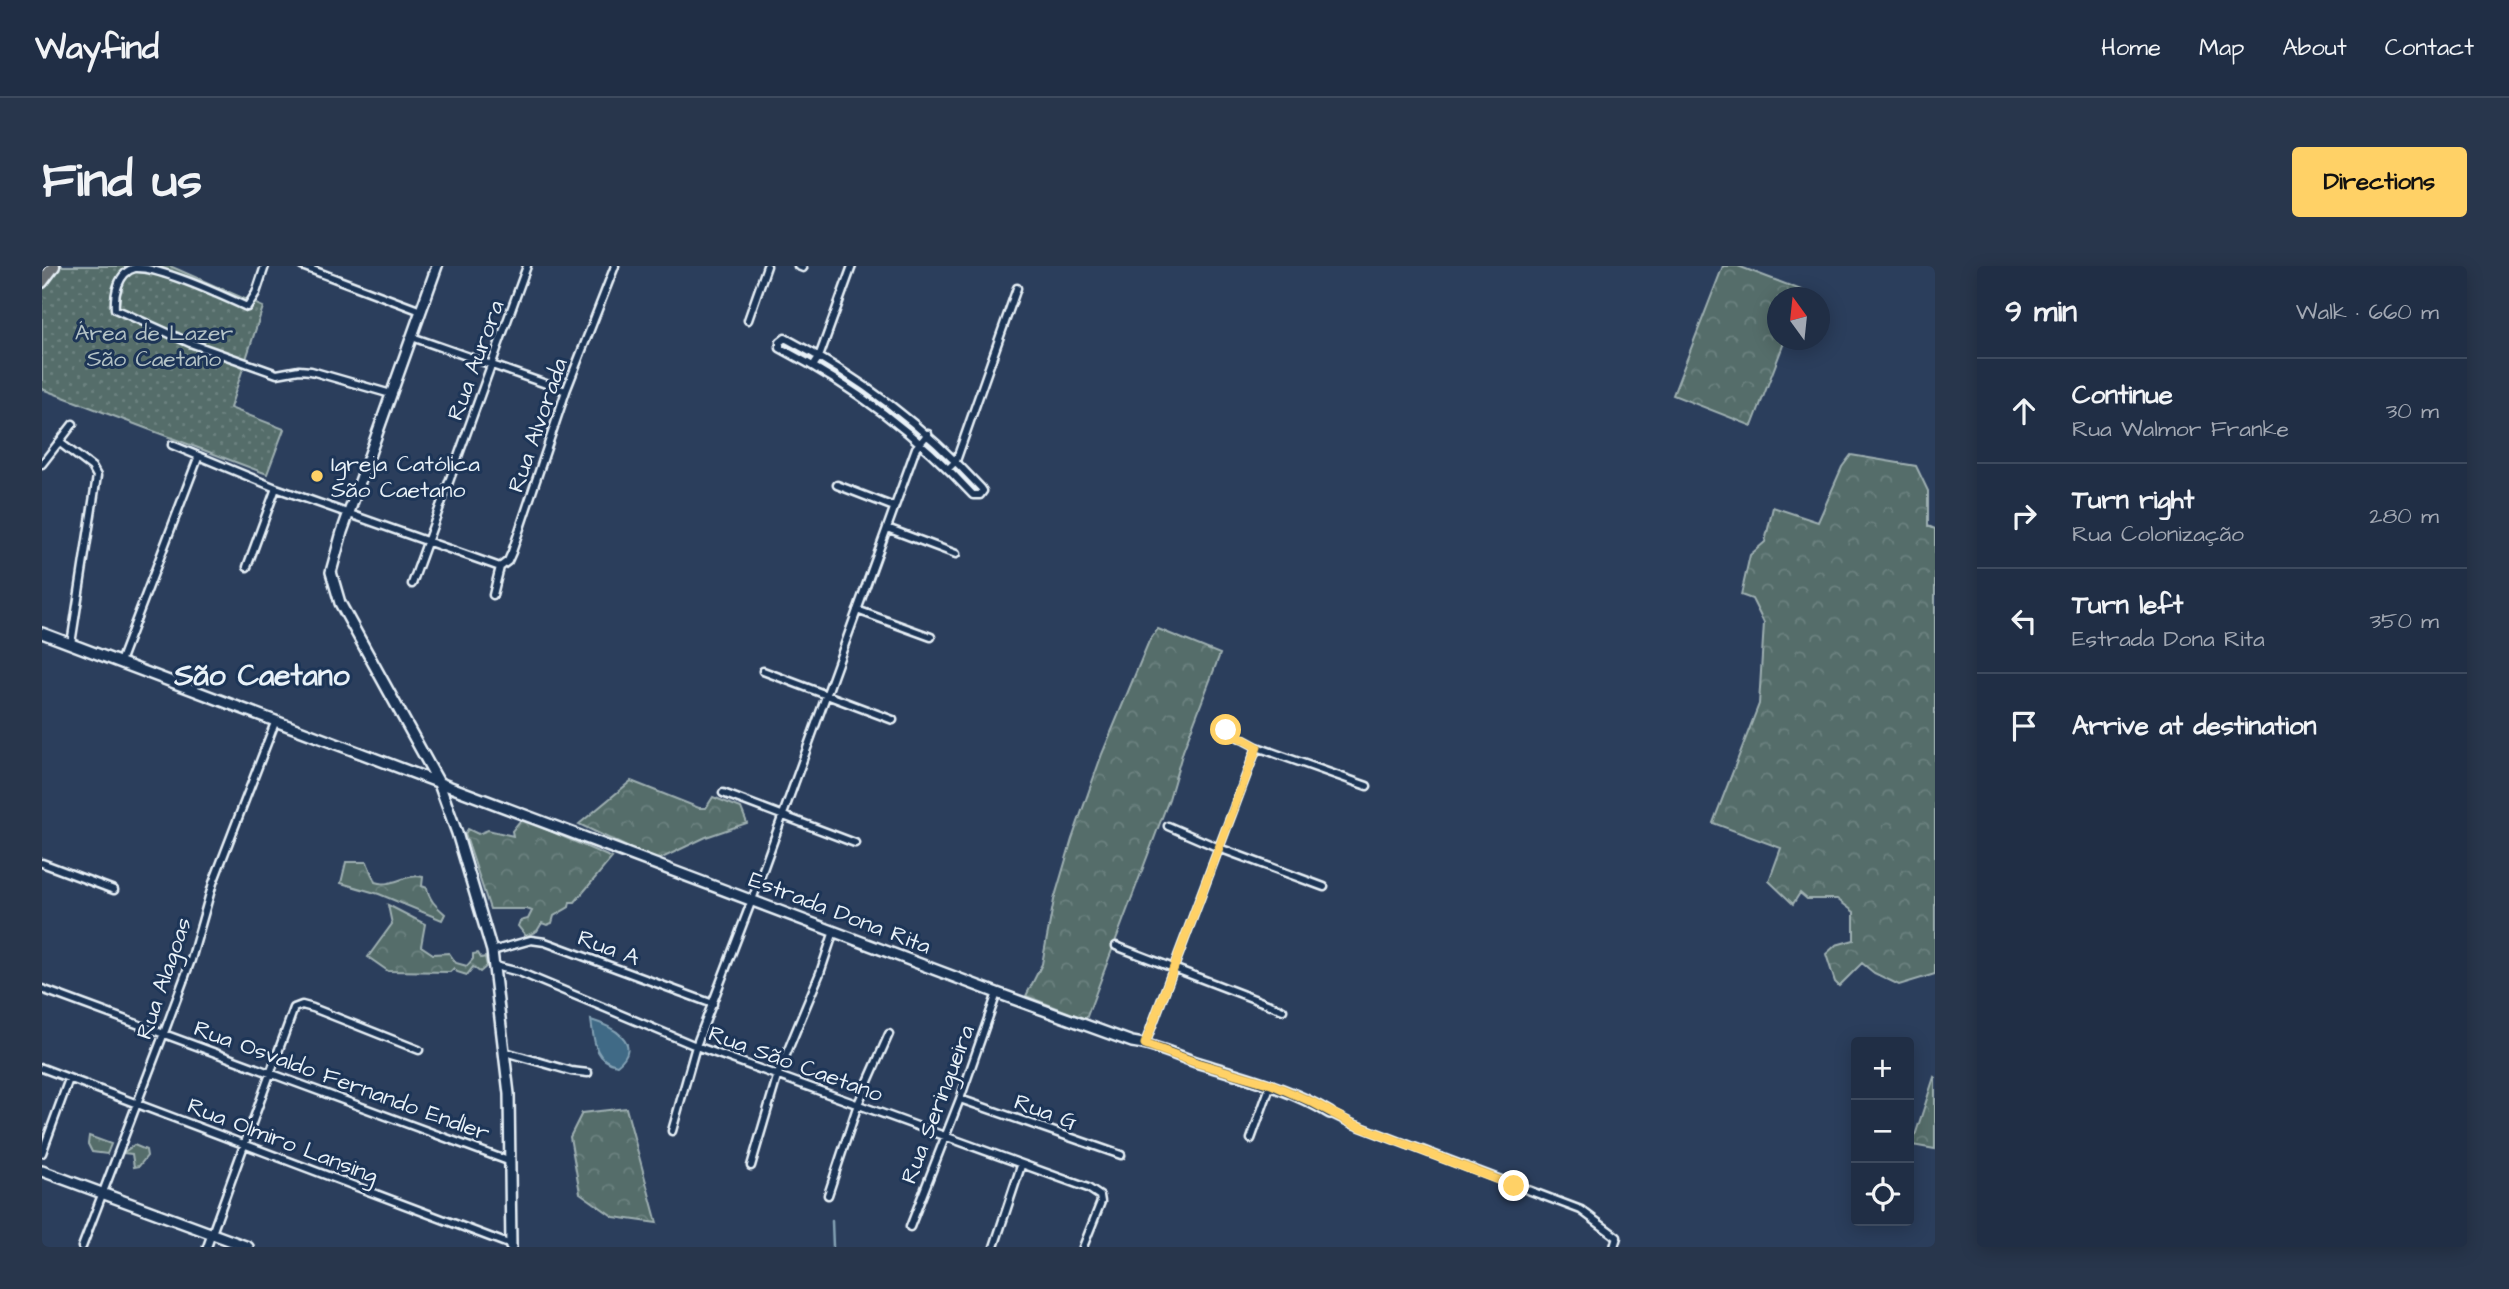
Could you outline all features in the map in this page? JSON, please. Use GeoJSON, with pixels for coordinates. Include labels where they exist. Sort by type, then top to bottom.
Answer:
{"type":"FeatureCollection","features":[{"type":"Feature","properties":{"kind":"main road"},"geometry":{"type":"LineString","coordinates":[[42,282],[54,266]]}},
{"type":"Feature","properties":{"kind":"main road"},"geometry":{"type":"LineString","coordinates":[[437,266],[347,514],[331,572],[340,603],[438,781],[457,832],[492,951],[506,1052],[511,1162],[511,1246]]}},
{"type":"Feature","properties":{"kind":"main road","name":"Estrada Dona Rita"},"geometry":{"type":"LineString","coordinates":[[42,632],[997,993],[1132,1042],[1271,1084],[1330,1112]]}},
{"type":"Feature","properties":{"kind":"main road"},"geometry":{"type":"LineString","coordinates":[[42,1171],[248,1247]]}},
{"type":"Feature","properties":{"kind":"street"},"geometry":{"type":"LineString","coordinates":[[265,266],[256,293],[247,307],[181,278],[134,268],[125,273],[117,288],[115,309],[190,342],[277,374],[311,371],[391,394]]}},
{"type":"Feature","properties":{"kind":"street"},"geometry":{"type":"LineString","coordinates":[[302,266],[421,311]]}},
{"type":"Feature","properties":{"kind":"street","name":"Rua Aurora"},"geometry":{"type":"LineString","coordinates":[[412,584],[527,266]]}},
{"type":"Feature","properties":{"kind":"street","name":"Rua Alvorada"},"geometry":{"type":"LineString","coordinates":[[493,595],[500,568],[508,561],[512,552],[566,391],[615,266]]}},
{"type":"Feature","properties":{"kind":"street"},"geometry":{"type":"LineString","coordinates":[[748,320],[767,266]]}},
{"type":"Feature","properties":{"kind":"street"},"geometry":{"type":"LineString","coordinates":[[813,366],[819,357],[852,266]]}},
{"type":"Feature","properties":{"kind":"street"},"geometry":{"type":"LineString","coordinates":[[948,469],[956,461],[1017,288]]}},
{"type":"Feature","properties":{"kind":"street"},"geometry":{"type":"LineString","coordinates":[[412,337],[566,391]]}},
{"type":"Feature","properties":{"kind":"street"},"geometry":{"type":"LineString","coordinates":[[785,338],[819,357],[873,391],[928,434],[981,488],[980,495],[973,495],[920,443],[867,400],[780,348],[780,342],[785,338]]}},
{"type":"Feature","properties":{"kind":"street"},"geometry":{"type":"LineString","coordinates":[[42,464],[73,424]]}},
{"type":"Feature","properties":{"kind":"street"},"geometry":{"type":"LineString","coordinates":[[671,1131],[696,1046],[783,816],[894,507],[916,449],[928,434]]}},
{"type":"Feature","properties":{"kind":"street"},"geometry":{"type":"LineString","coordinates":[[59,442],[92,467],[97,476],[71,644]]}},
{"type":"Feature","properties":{"kind":"street"},"geometry":{"type":"LineString","coordinates":[[172,445],[276,488],[500,568]]}},
{"type":"Feature","properties":{"kind":"street"},"geometry":{"type":"LineString","coordinates":[[120,662],[198,458]]}},
{"type":"Feature","properties":{"kind":"street"},"geometry":{"type":"LineString","coordinates":[[837,485],[894,507]]}},
{"type":"Feature","properties":{"kind":"street"},"geometry":{"type":"LineString","coordinates":[[247,567],[276,488]]}},
{"type":"Feature","properties":{"kind":"street"},"geometry":{"type":"LineString","coordinates":[[887,528],[956,554]]}},
{"type":"Feature","properties":{"kind":"street"},"geometry":{"type":"LineString","coordinates":[[857,610],[931,637]]}},
{"type":"Feature","properties":{"kind":"street"},"geometry":{"type":"LineString","coordinates":[[764,671],[893,720]]}},
{"type":"Feature","properties":{"kind":"street","name":"Rua Alagoas"},"geometry":{"type":"LineString","coordinates":[[82,1247],[191,960],[213,883],[276,720]]}},
{"type":"Feature","properties":{"kind":"street"},"geometry":{"type":"LineString","coordinates":[[1226,730],[1257,747],[1367,786]]}},
{"type":"Feature","properties":{"kind":"street"},"geometry":{"type":"LineString","coordinates":[[1145,1044],[1257,747]]}},
{"type":"Feature","properties":{"kind":"street"},"geometry":{"type":"LineString","coordinates":[[723,793],[855,843]]}},
{"type":"Feature","properties":{"kind":"street"},"geometry":{"type":"LineString","coordinates":[[1168,826],[1324,887]]}},
{"type":"Feature","properties":{"kind":"street"},"geometry":{"type":"LineString","coordinates":[[42,863],[114,890]]}},
{"type":"Feature","properties":{"kind":"street"},"geometry":{"type":"LineString","coordinates":[[751,1166],[778,1074],[820,973],[834,931]]}},
{"type":"Feature","properties":{"kind":"street","name":"Rua A"},"geometry":{"type":"LineString","coordinates":[[492,951],[531,940],[545,942],[713,1004]]}},
{"type":"Feature","properties":{"kind":"street"},"geometry":{"type":"LineString","coordinates":[[1116,946],[1283,1010]]}},
{"type":"Feature","properties":{"kind":"street","name":"Rua São Caetano"},"geometry":{"type":"LineString","coordinates":[[495,966],[519,972],[570,992],[696,1046],[944,1135],[1021,1166],[1088,1188],[1100,1196],[1101,1202],[1083,1247]]}},
{"type":"Feature","properties":{"kind":"street","name":"Rua Osvaldo Fernando Endler"},"geometry":{"type":"LineString","coordinates":[[42,989],[511,1162]]}},
{"type":"Feature","properties":{"kind":"street","name":"Rua Seringueira"},"geometry":{"type":"LineString","coordinates":[[910,1227],[960,1099],[997,993]]}},
{"type":"Feature","properties":{"kind":"street"},"geometry":{"type":"LineString","coordinates":[[206,1247],[294,1008],[302,1005],[313,1008],[419,1049]]}},
{"type":"Feature","properties":{"kind":"street"},"geometry":{"type":"LineString","coordinates":[[828,1195],[858,1104],[889,1034]]}},
{"type":"Feature","properties":{"kind":"street"},"geometry":{"type":"LineString","coordinates":[[506,1052],[571,1071],[588,1073]]}},
{"type":"Feature","properties":{"kind":"street","name":"Rua Olmiro Lansing"},"geometry":{"type":"LineString","coordinates":[[42,1068],[511,1246]]}},
{"type":"Feature","properties":{"kind":"street"},"geometry":{"type":"LineString","coordinates":[[42,1153],[69,1079]]}},
{"type":"Feature","properties":{"kind":"street"},"geometry":{"type":"LineString","coordinates":[[1251,1139],[1271,1084]]}},
{"type":"Feature","properties":{"kind":"street","name":"Rua G"},"geometry":{"type":"LineString","coordinates":[[960,1099],[1121,1155]]}},
{"type":"Feature","properties":{"kind":"street","name":"Estrada Dona Rita"},"geometry":{"type":"LineString","coordinates":[[1330,1112],[1353,1124],[1581,1210],[1617,1237],[1615,1247]]}},
{"type":"Feature","properties":{"kind":"street"},"geometry":{"type":"LineString","coordinates":[[994,1247],[1021,1166]]}},
{"type":"Feature","properties":{"kind":"green space","name":"Área de Lazer São Caetano"},"geometry":{"type":"Polygon","coordinates":[[[54,266],[170,266],[263,307],[230,408],[284,429],[267,474],[42,389],[42,282],[54,266]]]}},
{"type":"Feature","properties":{"kind":"green space"},"geometry":{"type":"Polygon","coordinates":[[[1723,266],[1738,266],[1793,287],[1767,287],[1767,350],[1781,350],[1752,426],[1673,395],[1723,266]]]}},
{"type":"Feature","properties":{"kind":"green space"},"geometry":{"type":"Polygon","coordinates":[[[1851,455],[1916,466],[1928,491],[1928,526],[1935,529],[1935,974],[1899,985],[1874,973],[1862,963],[1839,986],[1835,982],[1826,954],[1836,945],[1854,940],[1854,912],[1837,899],[1807,899],[1800,893],[1793,904],[1769,881],[1781,848],[1713,823],[1759,704],[1764,623],[1752,599],[1741,595],[1750,555],[1765,542],[1773,507],[1818,522],[1842,467],[1851,455]]]}},
{"type":"Feature","properties":{"kind":"green space"},"geometry":{"type":"Polygon","coordinates":[[[1158,629],[1220,654],[1086,1019],[1026,996],[1042,964],[1054,900],[1102,754],[1149,641],[1158,629]]]}},
{"type":"Feature","properties":{"kind":"green space"},"geometry":{"type":"Polygon","coordinates":[[[631,781],[699,808],[706,808],[713,797],[741,808],[747,823],[706,837],[656,861],[579,824],[631,781]]]}},
{"type":"Feature","properties":{"kind":"green space"},"geometry":{"type":"Polygon","coordinates":[[[525,820],[612,858],[575,902],[570,902],[569,907],[554,916],[552,923],[542,923],[537,931],[526,936],[518,926],[520,921],[528,919],[532,911],[490,909],[465,834],[468,829],[478,834],[488,830],[513,836],[512,831],[520,821],[525,820]]]}},
{"type":"Feature","properties":{"kind":"green space"},"geometry":{"type":"Polygon","coordinates":[[[346,862],[367,862],[375,882],[423,877],[422,886],[427,888],[431,899],[445,914],[442,920],[379,894],[341,883],[346,862]]]}},
{"type":"Feature","properties":{"kind":"green space"},"geometry":{"type":"Polygon","coordinates":[[[388,905],[425,924],[421,946],[433,954],[449,953],[456,963],[467,966],[473,959],[473,954],[478,953],[481,958],[485,957],[487,966],[480,972],[473,967],[467,975],[454,968],[450,972],[388,971],[368,957],[392,924],[388,905]]]}},
{"type":"Feature","properties":{"kind":"green space"},"geometry":{"type":"Polygon","coordinates":[[[1934,1077],[1935,1149],[1914,1145],[1934,1077]]]}},
{"type":"Feature","properties":{"kind":"green space"},"geometry":{"type":"Polygon","coordinates":[[[626,1108],[657,1223],[614,1217],[580,1193],[570,1137],[582,1113],[626,1108]]]}},
{"type":"Feature","properties":{"kind":"green space"},"geometry":{"type":"Polygon","coordinates":[[[89,1136],[111,1144],[107,1154],[92,1152],[88,1144],[89,1136]]]}},
{"type":"Feature","properties":{"kind":"green space"},"geometry":{"type":"Polygon","coordinates":[[[134,1145],[146,1150],[147,1156],[139,1166],[134,1167],[132,1154],[123,1153],[134,1145]]]}},
{"type":"Feature","properties":{"kind":"water"},"geometry":{"type":"Polygon","coordinates":[[[591,1020],[622,1036],[628,1050],[617,1065],[609,1063],[599,1054],[594,1042],[591,1020]]]}},
{"type":"Feature","properties":{"kind":"waterway"},"geometry":{"type":"LineString","coordinates":[[832,1221],[833,1247]]}},
{"type":"Feature","properties":{"kind":"place","name":"Igreja Católica São Caetano"},"geometry":{"type":"Point","coordinates":[317,476]}},
{"type":"Feature","properties":{"kind":"district","name":"São Caetano"},"geometry":{"type":"Point","coordinates":[262,675]}},
{"type":"Feature","properties":{"kind":"route"},"geometry":{"type":"LineString","coordinates":[[1226,730],[1257,747],[1145,1044],[1197,1063],[1271,1084],[1353,1124],[1514,1186]]}}]}
